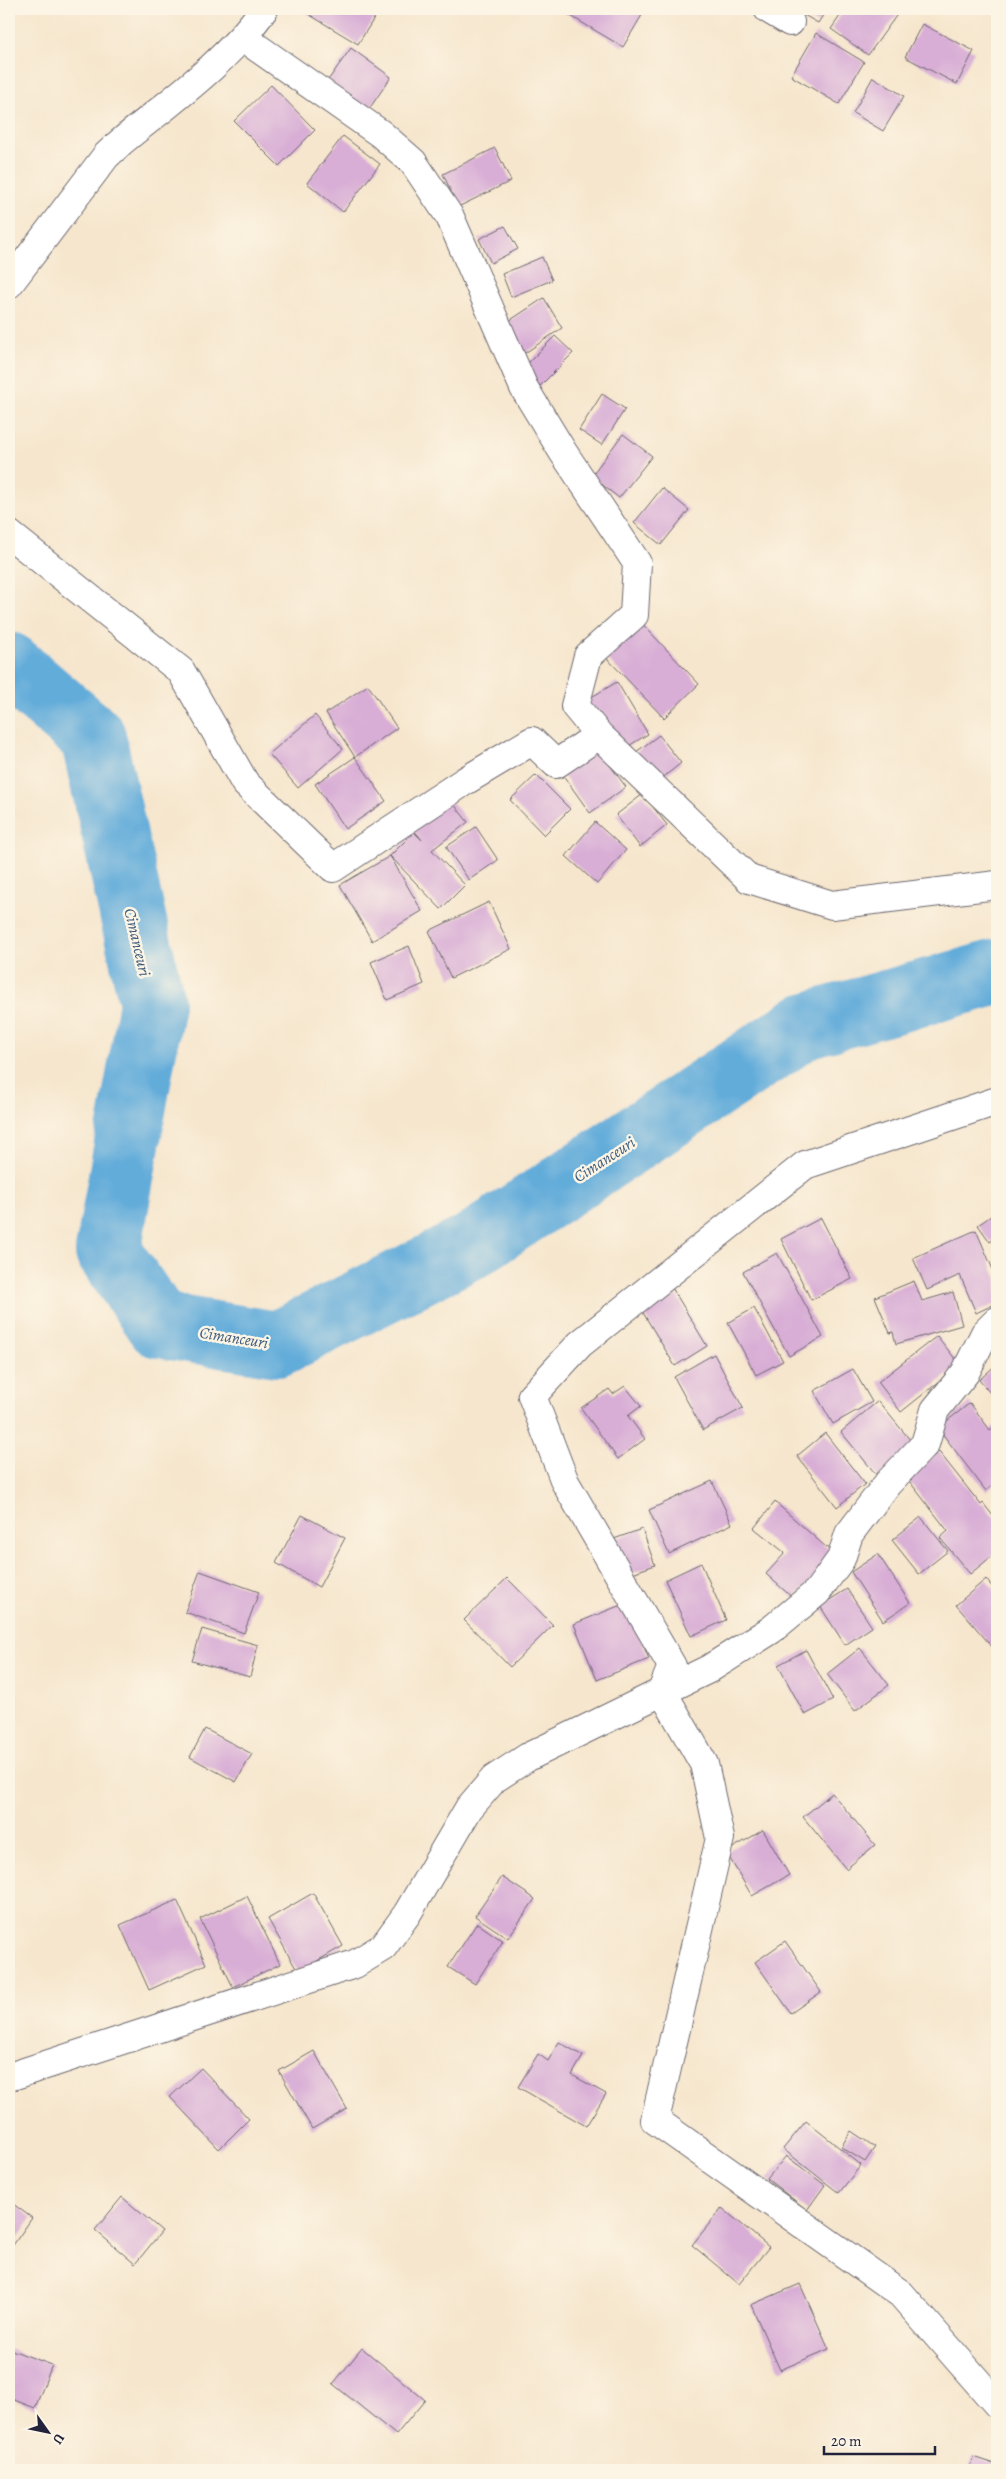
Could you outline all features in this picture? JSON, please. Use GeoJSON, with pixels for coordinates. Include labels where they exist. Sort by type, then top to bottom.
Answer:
{"type":"FeatureCollection","features":[{"type":"Feature","properties":{"kind":"street"},"geometry":{"type":"LineString","coordinates":[[9,284],[106,156],[219,62],[264,9]]}},
{"type":"Feature","properties":{"kind":"street"},"geometry":{"type":"LineString","coordinates":[[242,37],[381,134],[413,162],[450,217],[524,388],[563,452],[637,562],[634,615],[588,656],[575,706],[599,735],[749,879],[832,905],[997,885]]}},
{"type":"Feature","properties":{"kind":"street"},"geometry":{"type":"LineString","coordinates":[[9,534],[180,671],[245,783],[333,868],[465,781],[532,741],[556,764],[599,735]]}},
{"type":"Feature","properties":{"kind":"street"},"geometry":{"type":"LineString","coordinates":[[662,1691],[672,1666],[565,1482],[532,1396],[580,1344],[805,1165],[997,1102]]}},
{"type":"Feature","properties":{"kind":"street"},"geometry":{"type":"LineString","coordinates":[[9,2077],[355,1964],[382,1947],[407,1914],[469,1808],[494,1779],[528,1757],[709,1668],[771,1630],[817,1592],[840,1559],[849,1534],[888,1483],[925,1444],[935,1410],[965,1373],[984,1333],[997,1321]]}},
{"type":"Feature","properties":{"kind":"street"},"geometry":{"type":"LineString","coordinates":[[662,1691],[704,1764],[720,1838],[655,2120],[901,2294],[997,2404]]}},
{"type":"Feature","properties":{"kind":"building"},"geometry":{"type":"Polygon","coordinates":[[[300,9],[380,9],[358,44],[300,9]]]}},
{"type":"Feature","properties":{"kind":"building"},"geometry":{"type":"Polygon","coordinates":[[[559,9],[643,9],[645,10],[623,47],[559,9]]]}},
{"type":"Feature","properties":{"kind":"building"},"geometry":{"type":"Polygon","coordinates":[[[793,9],[827,9],[818,23],[793,9]]]}},
{"type":"Feature","properties":{"kind":"building"},"geometry":{"type":"Polygon","coordinates":[[[845,9],[901,9],[868,55],[831,29],[845,9]]]}},
{"type":"Feature","properties":{"kind":"building"},"geometry":{"type":"Polygon","coordinates":[[[922,24],[974,51],[957,84],[905,57],[922,24]]]}},
{"type":"Feature","properties":{"kind":"building"},"geometry":{"type":"Polygon","coordinates":[[[816,33],[864,62],[839,104],[791,76],[816,33]]]}},
{"type":"Feature","properties":{"kind":"building"},"geometry":{"type":"Polygon","coordinates":[[[351,48],[391,77],[367,112],[326,83],[351,48]]]}},
{"type":"Feature","properties":{"kind":"building"},"geometry":{"type":"Polygon","coordinates":[[[873,77],[904,96],[883,131],[853,113],[873,77]]]}},
{"type":"Feature","properties":{"kind":"building"},"geometry":{"type":"Polygon","coordinates":[[[271,85],[315,130],[279,166],[234,121],[271,85]]]}},
{"type":"Feature","properties":{"kind":"building"},"geometry":{"type":"Polygon","coordinates":[[[343,136],[380,164],[343,212],[307,183],[343,136]]]}},
{"type":"Feature","properties":{"kind":"building"},"geometry":{"type":"Polygon","coordinates":[[[495,148],[511,181],[458,207],[443,174],[495,148]]]}},
{"type":"Feature","properties":{"kind":"building"},"geometry":{"type":"Polygon","coordinates":[[[505,226],[518,249],[491,263],[479,239],[505,226]]]}},
{"type":"Feature","properties":{"kind":"building"},"geometry":{"type":"Polygon","coordinates":[[[542,257],[552,280],[511,297],[502,274],[542,257]]]}},
{"type":"Feature","properties":{"kind":"building"},"geometry":{"type":"Polygon","coordinates":[[[544,298],[562,328],[522,355],[503,325],[544,298]]]}},
{"type":"Feature","properties":{"kind":"building"},"geometry":{"type":"Polygon","coordinates":[[[555,336],[573,353],[537,389],[520,371],[555,336]]]}},
{"type":"Feature","properties":{"kind":"building"},"geometry":{"type":"Polygon","coordinates":[[[602,394],[625,409],[602,445],[579,430],[602,394]]]}},
{"type":"Feature","properties":{"kind":"building"},"geometry":{"type":"Polygon","coordinates":[[[623,434],[652,456],[619,498],[591,476],[623,434]]]}},
{"type":"Feature","properties":{"kind":"building"},"geometry":{"type":"Polygon","coordinates":[[[662,488],[689,510],[661,545],[634,523],[662,488]]]}},
{"type":"Feature","properties":{"kind":"building"},"geometry":{"type":"Polygon","coordinates":[[[636,617],[699,684],[664,718],[600,651],[636,617]]]}},
{"type":"Feature","properties":{"kind":"building"},"geometry":{"type":"Polygon","coordinates":[[[617,682],[648,734],[614,755],[583,702],[617,682]]]}},
{"type":"Feature","properties":{"kind":"building"},"geometry":{"type":"Polygon","coordinates":[[[368,685],[397,728],[355,757],[326,713],[368,685]]]}},
{"type":"Feature","properties":{"kind":"building"},"geometry":{"type":"Polygon","coordinates":[[[315,715],[343,749],[298,788],[269,754],[315,715]]]}},
{"type":"Feature","properties":{"kind":"building"},"geometry":{"type":"Polygon","coordinates":[[[659,735],[681,763],[655,784],[632,755],[659,735]]]}},
{"type":"Feature","properties":{"kind":"building"},"geometry":{"type":"Polygon","coordinates":[[[595,745],[626,787],[590,813],[560,771],[595,745]]]}},
{"type":"Feature","properties":{"kind":"building"},"geometry":{"type":"Polygon","coordinates":[[[355,757],[386,801],[345,829],[315,784],[355,757]]]}},
{"type":"Feature","properties":{"kind":"building"},"geometry":{"type":"Polygon","coordinates":[[[536,775],[570,809],[544,835],[510,800],[536,775]]]}},
{"type":"Feature","properties":{"kind":"building"},"geometry":{"type":"Polygon","coordinates":[[[441,788],[468,822],[432,850],[465,885],[441,909],[390,856],[414,832],[422,840],[404,818],[441,788]]]}},
{"type":"Feature","properties":{"kind":"building"},"geometry":{"type":"Polygon","coordinates":[[[643,794],[667,825],[640,847],[616,815],[643,794]]]}},
{"type":"Feature","properties":{"kind":"building"},"geometry":{"type":"Polygon","coordinates":[[[595,822],[626,850],[597,884],[566,856],[595,822]]]}},
{"type":"Feature","properties":{"kind":"building"},"geometry":{"type":"Polygon","coordinates":[[[476,827],[498,860],[469,880],[446,847],[476,827]]]}},
{"type":"Feature","properties":{"kind":"building"},"geometry":{"type":"Polygon","coordinates":[[[390,856],[422,911],[372,941],[340,885],[390,856]]]}},
{"type":"Feature","properties":{"kind":"building"},"geometry":{"type":"Polygon","coordinates":[[[489,902],[511,949],[451,978],[429,931],[489,902]]]}},
{"type":"Feature","properties":{"kind":"building"},"geometry":{"type":"Polygon","coordinates":[[[409,946],[424,984],[387,1000],[371,962],[409,946]]]}},
{"type":"Feature","properties":{"kind":"building"},"geometry":{"type":"Polygon","coordinates":[[[997,1212],[997,1237],[990,1242],[978,1225],[997,1212]]]}},
{"type":"Feature","properties":{"kind":"building"},"geometry":{"type":"Polygon","coordinates":[[[821,1218],[852,1279],[811,1300],[781,1239],[821,1218]]]}},
{"type":"Feature","properties":{"kind":"building"},"geometry":{"type":"Polygon","coordinates":[[[976,1230],[997,1279],[997,1303],[976,1313],[960,1275],[927,1290],[913,1258],[976,1230]]]}},
{"type":"Feature","properties":{"kind":"building"},"geometry":{"type":"Polygon","coordinates":[[[777,1253],[823,1337],[789,1356],[743,1272],[777,1253]]]}},
{"type":"Feature","properties":{"kind":"building"},"geometry":{"type":"Polygon","coordinates":[[[914,1281],[922,1301],[953,1292],[962,1325],[896,1344],[893,1332],[890,1333],[875,1297],[914,1281]]]}},
{"type":"Feature","properties":{"kind":"building"},"geometry":{"type":"Polygon","coordinates":[[[671,1286],[707,1346],[675,1366],[639,1306],[671,1286]]]}},
{"type":"Feature","properties":{"kind":"building"},"geometry":{"type":"Polygon","coordinates":[[[754,1308],[783,1361],[756,1375],[728,1323],[754,1308]]]}},
{"type":"Feature","properties":{"kind":"building"},"geometry":{"type":"Polygon","coordinates":[[[937,1336],[960,1365],[901,1412],[878,1382],[937,1336]]]}},
{"type":"Feature","properties":{"kind":"building"},"geometry":{"type":"Polygon","coordinates":[[[714,1354],[743,1408],[703,1430],[674,1377],[714,1354]]]}},
{"type":"Feature","properties":{"kind":"building"},"geometry":{"type":"Polygon","coordinates":[[[997,1364],[997,1401],[979,1380],[997,1364]]]}},
{"type":"Feature","properties":{"kind":"building"},"geometry":{"type":"Polygon","coordinates":[[[853,1369],[872,1402],[833,1424],[814,1391],[853,1369]]]}},
{"type":"Feature","properties":{"kind":"building"},"geometry":{"type":"Polygon","coordinates":[[[625,1386],[641,1406],[628,1416],[645,1439],[618,1459],[581,1408],[609,1389],[613,1394],[625,1386]]]}},
{"type":"Feature","properties":{"kind":"building"},"geometry":{"type":"Polygon","coordinates":[[[878,1401],[916,1447],[879,1478],[841,1432],[878,1401]]]}},
{"type":"Feature","properties":{"kind":"building"},"geometry":{"type":"Polygon","coordinates":[[[970,1403],[990,1430],[997,1424],[997,1482],[986,1491],[938,1428],[970,1403]]]}},
{"type":"Feature","properties":{"kind":"building"},"geometry":{"type":"Polygon","coordinates":[[[825,1433],[865,1484],[837,1507],[797,1456],[825,1433]]]}},
{"type":"Feature","properties":{"kind":"building"},"geometry":{"type":"Polygon","coordinates":[[[939,1452],[981,1505],[983,1503],[997,1521],[997,1552],[970,1574],[940,1538],[948,1531],[906,1477],[939,1452]]]}},
{"type":"Feature","properties":{"kind":"building"},"geometry":{"type":"Polygon","coordinates":[[[712,1481],[732,1524],[669,1554],[649,1510],[712,1481]]]}},
{"type":"Feature","properties":{"kind":"building"},"geometry":{"type":"Polygon","coordinates":[[[775,1502],[835,1555],[794,1599],[766,1574],[785,1553],[754,1528],[775,1502]]]}},
{"type":"Feature","properties":{"kind":"building"},"geometry":{"type":"Polygon","coordinates":[[[302,1515],[345,1538],[319,1587],[276,1563],[302,1515]]]}},
{"type":"Feature","properties":{"kind":"building"},"geometry":{"type":"Polygon","coordinates":[[[921,1517],[948,1551],[919,1574],[892,1540],[921,1517]]]}},
{"type":"Feature","properties":{"kind":"building"},"geometry":{"type":"Polygon","coordinates":[[[642,1529],[655,1565],[624,1576],[611,1540],[642,1529]]]}},
{"type":"Feature","properties":{"kind":"building"},"geometry":{"type":"Polygon","coordinates":[[[878,1554],[910,1603],[883,1621],[851,1572],[878,1554]]]}},
{"type":"Feature","properties":{"kind":"building"},"geometry":{"type":"Polygon","coordinates":[[[701,1563],[726,1620],[691,1636],[665,1580],[701,1563]]]}},
{"type":"Feature","properties":{"kind":"building"},"geometry":{"type":"Polygon","coordinates":[[[200,1571],[259,1592],[244,1633],[185,1612],[200,1571]]]}},
{"type":"Feature","properties":{"kind":"building"},"geometry":{"type":"Polygon","coordinates":[[[507,1578],[553,1625],[510,1667],[464,1620],[507,1578]]]}},
{"type":"Feature","properties":{"kind":"building"},"geometry":{"type":"Polygon","coordinates":[[[986,1579],[997,1593],[997,1648],[995,1650],[956,1605],[986,1579]]]}},
{"type":"Feature","properties":{"kind":"building"},"geometry":{"type":"Polygon","coordinates":[[[847,1589],[872,1627],[845,1645],[820,1606],[847,1589]]]}},
{"type":"Feature","properties":{"kind":"building"},"geometry":{"type":"Polygon","coordinates":[[[626,1603],[649,1659],[597,1680],[574,1624],[626,1603]]]}},
{"type":"Feature","properties":{"kind":"building"},"geometry":{"type":"Polygon","coordinates":[[[202,1629],[258,1645],[250,1677],[192,1661],[202,1629]]]}},
{"type":"Feature","properties":{"kind":"building"},"geometry":{"type":"Polygon","coordinates":[[[860,1648],[889,1685],[855,1711],[827,1674],[860,1648]]]}},
{"type":"Feature","properties":{"kind":"building"},"geometry":{"type":"Polygon","coordinates":[[[806,1650],[833,1700],[805,1715],[778,1665],[806,1650]]]}},
{"type":"Feature","properties":{"kind":"building"},"geometry":{"type":"Polygon","coordinates":[[[205,1729],[252,1754],[236,1782],[190,1757],[205,1729]]]}},
{"type":"Feature","properties":{"kind":"building"},"geometry":{"type":"Polygon","coordinates":[[[832,1793],[875,1845],[846,1869],[803,1817],[832,1793]]]}},
{"type":"Feature","properties":{"kind":"building"},"geometry":{"type":"Polygon","coordinates":[[[763,1830],[789,1875],[752,1896],[726,1852],[763,1830]]]}},
{"type":"Feature","properties":{"kind":"building"},"geometry":{"type":"Polygon","coordinates":[[[502,1877],[535,1899],[508,1938],[475,1916],[502,1877]]]}},
{"type":"Feature","properties":{"kind":"building"},"geometry":{"type":"Polygon","coordinates":[[[313,1893],[343,1946],[298,1972],[268,1919],[313,1893]]]}},
{"type":"Feature","properties":{"kind":"building"},"geometry":{"type":"Polygon","coordinates":[[[247,1896],[280,1964],[233,1987],[200,1919],[247,1896]]]}},
{"type":"Feature","properties":{"kind":"building"},"geometry":{"type":"Polygon","coordinates":[[[177,1900],[206,1964],[149,1990],[120,1925],[177,1900]]]}},
{"type":"Feature","properties":{"kind":"building"},"geometry":{"type":"Polygon","coordinates":[[[477,1923],[503,1941],[475,1984],[448,1967],[477,1923]]]}},
{"type":"Feature","properties":{"kind":"building"},"geometry":{"type":"Polygon","coordinates":[[[785,1941],[821,1992],[791,2013],[755,1962],[785,1941]]]}},
{"type":"Feature","properties":{"kind":"building"},"geometry":{"type":"Polygon","coordinates":[[[559,2042],[583,2056],[572,2075],[606,2094],[586,2126],[518,2087],[538,2054],[548,2061],[559,2042]]]}},
{"type":"Feature","properties":{"kind":"building"},"geometry":{"type":"Polygon","coordinates":[[[314,2051],[347,2109],[312,2129],[279,2071],[314,2051]]]}},
{"type":"Feature","properties":{"kind":"building"},"geometry":{"type":"Polygon","coordinates":[[[201,2068],[249,2119],[219,2149],[170,2097],[201,2068]]]}},
{"type":"Feature","properties":{"kind":"building"},"geometry":{"type":"Polygon","coordinates":[[[806,2121],[861,2165],[839,2193],[783,2149],[806,2121]]]}},
{"type":"Feature","properties":{"kind":"building"},"geometry":{"type":"Polygon","coordinates":[[[851,2131],[875,2147],[865,2162],[841,2147],[851,2131]]]}},
{"type":"Feature","properties":{"kind":"building"},"geometry":{"type":"Polygon","coordinates":[[[786,2156],[825,2185],[807,2210],[767,2179],[786,2156]]]}},
{"type":"Feature","properties":{"kind":"building"},"geometry":{"type":"Polygon","coordinates":[[[122,2197],[162,2231],[135,2264],[95,2230],[122,2197]]]}},
{"type":"Feature","properties":{"kind":"building"},"geometry":{"type":"Polygon","coordinates":[[[9,2201],[32,2218],[9,2251],[9,2201]]]}},
{"type":"Feature","properties":{"kind":"building"},"geometry":{"type":"Polygon","coordinates":[[[722,2208],[769,2247],[739,2284],[692,2245],[722,2208]]]}},
{"type":"Feature","properties":{"kind":"building"},"geometry":{"type":"Polygon","coordinates":[[[800,2284],[829,2349],[780,2370],[751,2305],[800,2284]]]}},
{"type":"Feature","properties":{"kind":"building"},"geometry":{"type":"Polygon","coordinates":[[[362,2348],[425,2400],[396,2435],[333,2384],[362,2348]]]}},
{"type":"Feature","properties":{"kind":"building"},"geometry":{"type":"Polygon","coordinates":[[[9,2349],[52,2365],[35,2408],[9,2398],[9,2349]]]}},
{"type":"Feature","properties":{"kind":"building"},"geometry":{"type":"Polygon","coordinates":[[[973,2457],[997,2465],[997,2470],[968,2470],[973,2457]]]}},
{"type":"Feature","properties":{"kind":"waterway","name":"Cimanceuri"},"geometry":{"type":"LineString","coordinates":[[9,665],[93,737],[152,1003],[108,1251],[159,1325],[277,1344],[472,1246],[805,1026],[997,972]]}}]}
